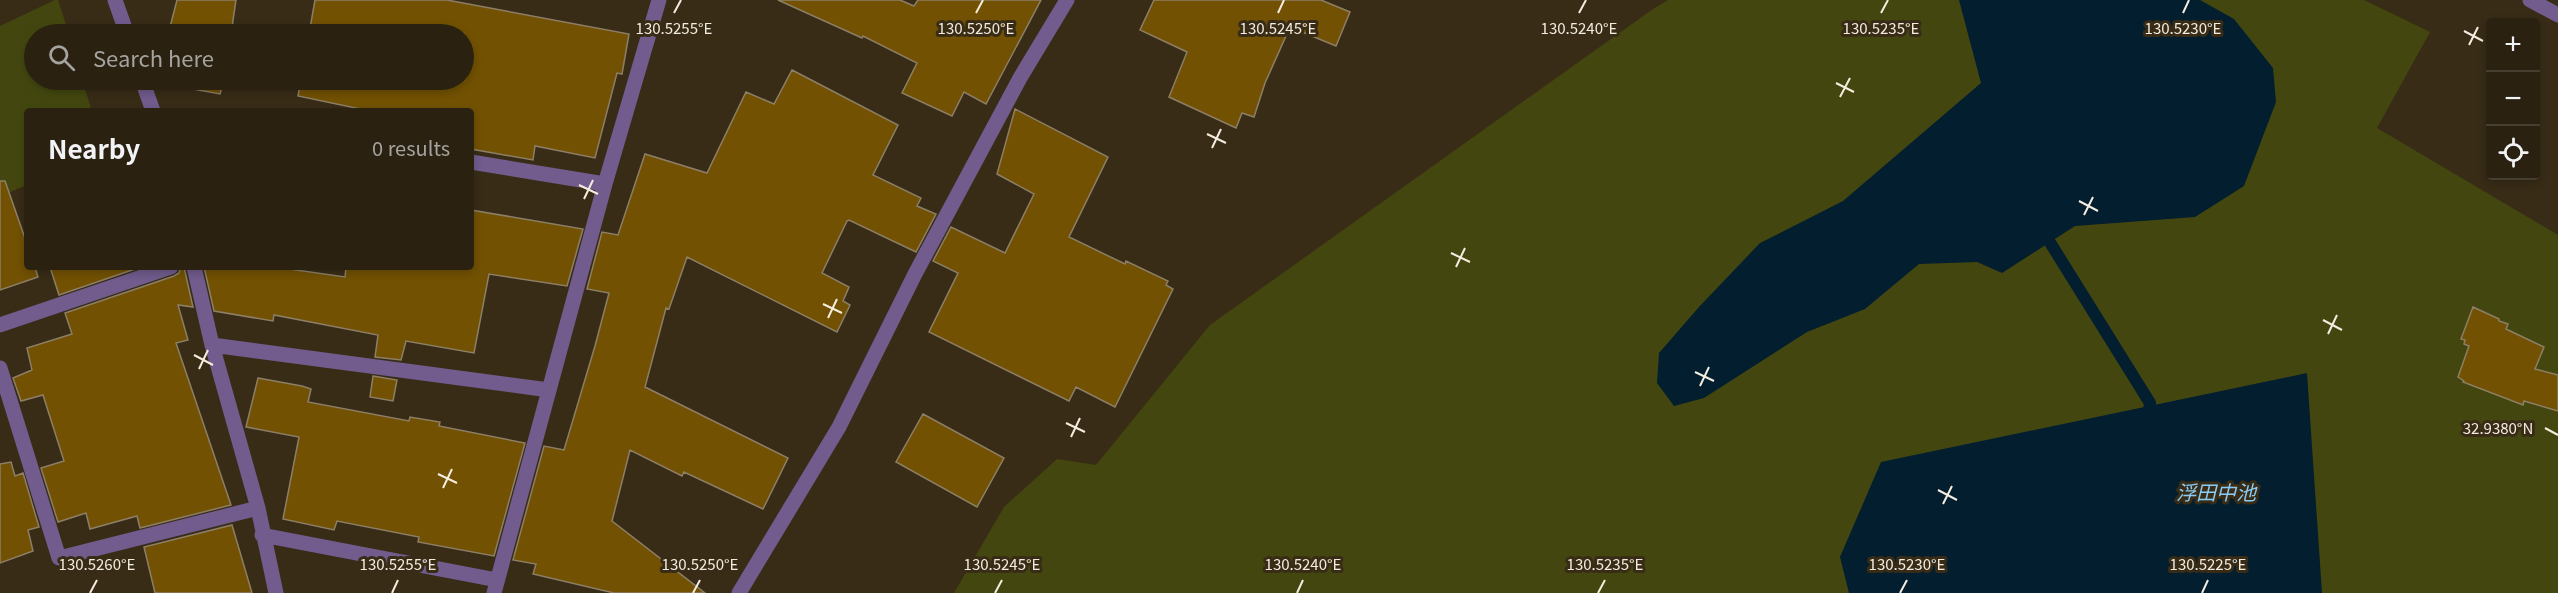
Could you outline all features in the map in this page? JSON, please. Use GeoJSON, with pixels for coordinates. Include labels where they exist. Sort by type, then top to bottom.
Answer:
{"type":"FeatureCollection","features":[{"type":"Feature","properties":{"kind":"street"},"geometry":{"type":"LineString","coordinates":[[115,0],[123,24]]}},
{"type":"Feature","properties":{"kind":"street"},"geometry":{"type":"LineString","coordinates":[[262,535],[496,587],[605,184],[659,0]]}},
{"type":"Feature","properties":{"kind":"street"},"geometry":{"type":"LineString","coordinates":[[739,593],[839,427],[915,274],[1020,78],[1067,0]]}},
{"type":"Feature","properties":{"kind":"street"},"geometry":{"type":"LineString","coordinates":[[2530,0],[2558,15]]}},
{"type":"Feature","properties":{"kind":"street"},"geometry":{"type":"LineString","coordinates":[[146,90],[152,108]]}},
{"type":"Feature","properties":{"kind":"street"},"geometry":{"type":"LineString","coordinates":[[474,162],[605,184]]}},
{"type":"Feature","properties":{"kind":"street"},"geometry":{"type":"LineString","coordinates":[[0,325],[162,270]]}},
{"type":"Feature","properties":{"kind":"street"},"geometry":{"type":"LineString","coordinates":[[195,270],[212,345],[258,508],[276,593]]}},
{"type":"Feature","properties":{"kind":"street"},"geometry":{"type":"LineString","coordinates":[[212,345],[549,390]]}},
{"type":"Feature","properties":{"kind":"street"},"geometry":{"type":"LineString","coordinates":[[0,368],[59,558],[258,508]]}},
{"type":"Feature","properties":{"kind":"green space"},"geometry":{"type":"Polygon","coordinates":[[[58,0],[66,24],[24,24],[24,90],[85,90],[91,108],[24,108],[24,186],[0,196],[0,26],[58,0]]]}},
{"type":"Feature","properties":{"kind":"green space"},"geometry":{"type":"Polygon","coordinates":[[[1668,0],[2364,0],[2430,32],[2377,128],[2558,235],[2558,593],[954,593],[1004,507],[1057,459],[1096,465],[1210,325],[1668,0]]]}},
{"type":"Feature","properties":{"kind":"water"},"geometry":{"type":"Polygon","coordinates":[[[1959,0],[2200,0],[2234,19],[2273,68],[2276,102],[2244,186],[2195,217],[2075,226],[2002,273],[1977,262],[1919,264],[1865,309],[1807,332],[1704,398],[1674,406],[1657,383],[1659,353],[1699,307],[1760,243],[1843,201],[1981,83],[1959,0]]]}},
{"type":"Feature","properties":{"kind":"water","name":"浮田中池"},"geometry":{"type":"Polygon","coordinates":[[[2307,373],[2322,593],[1849,593],[1840,557],[1881,462],[2307,373]]]}},
{"type":"Feature","properties":{"kind":"building"},"geometry":{"type":"Polygon","coordinates":[[[177,0],[236,0],[232,24],[171,24],[177,0]]]}},
{"type":"Feature","properties":{"kind":"building"},"geometry":{"type":"Polygon","coordinates":[[[315,0],[447,0],[629,34],[622,74],[617,73],[595,158],[535,146],[533,160],[474,150],[474,108],[356,108],[298,96],[299,90],[474,90],[474,24],[311,24],[315,0]]]}},
{"type":"Feature","properties":{"kind":"building"},"geometry":{"type":"Polygon","coordinates":[[[778,0],[900,0],[914,6],[918,0],[1041,0],[986,104],[964,92],[952,116],[902,93],[917,63],[863,36],[862,38],[778,0]]]}},
{"type":"Feature","properties":{"kind":"building"},"geometry":{"type":"Polygon","coordinates":[[[1154,0],[1321,0],[1350,12],[1336,46],[1290,27],[1265,83],[1254,117],[1242,113],[1236,128],[1169,97],[1187,52],[1140,30],[1154,0]]]}},
{"type":"Feature","properties":{"kind":"building"},"geometry":{"type":"Polygon","coordinates":[[[792,70],[898,125],[873,175],[921,198],[917,206],[936,214],[916,252],[847,221],[822,273],[849,287],[843,301],[850,305],[837,332],[687,257],[669,309],[666,308],[645,387],[788,458],[763,509],[684,472],[682,476],[630,450],[612,521],[705,593],[614,593],[533,574],[536,564],[513,560],[544,446],[564,450],[595,346],[609,293],[587,289],[602,232],[618,235],[645,154],[707,173],[746,92],[774,104],[792,70]]]}},
{"type":"Feature","properties":{"kind":"building"},"geometry":{"type":"Polygon","coordinates":[[[198,90],[221,90],[220,94],[198,90]]]}},
{"type":"Feature","properties":{"kind":"building"},"geometry":{"type":"Polygon","coordinates":[[[1015,109],[1108,157],[1069,237],[1125,264],[1126,261],[1168,281],[1166,285],[1173,289],[1115,407],[1076,387],[1069,401],[929,332],[958,273],[933,261],[951,227],[1005,253],[1034,194],[997,174],[1015,109]]]}},
{"type":"Feature","properties":{"kind":"building"},"geometry":{"type":"Polygon","coordinates":[[[0,181],[5,181],[24,235],[24,270],[36,270],[38,277],[0,290],[0,181]]]}},
{"type":"Feature","properties":{"kind":"building"},"geometry":{"type":"Polygon","coordinates":[[[474,211],[583,229],[567,286],[489,274],[474,353],[406,341],[401,360],[375,357],[378,335],[274,315],[273,321],[214,311],[205,270],[296,270],[345,277],[346,270],[474,270],[474,211]]]}},
{"type":"Feature","properties":{"kind":"building"},"geometry":{"type":"Polygon","coordinates":[[[51,270],[132,270],[59,295],[51,270]]]}},
{"type":"Feature","properties":{"kind":"building"},"geometry":{"type":"Polygon","coordinates":[[[180,270],[185,270],[193,307],[178,305],[188,340],[176,343],[231,505],[140,528],[137,516],[90,529],[86,513],[58,522],[41,468],[64,461],[43,395],[21,401],[13,378],[32,370],[27,348],[72,334],[65,313],[179,273],[180,270]]]}},
{"type":"Feature","properties":{"kind":"building"},"geometry":{"type":"Polygon","coordinates":[[[2473,307],[2508,324],[2506,329],[2544,347],[2535,369],[2558,375],[2558,411],[2524,401],[2523,405],[2463,382],[2458,377],[2469,346],[2464,344],[2465,340],[2461,339],[2473,307]]]}},
{"type":"Feature","properties":{"kind":"building"},"geometry":{"type":"Polygon","coordinates":[[[373,376],[397,380],[393,401],[370,397],[373,376]]]}},
{"type":"Feature","properties":{"kind":"building"},"geometry":{"type":"Polygon","coordinates":[[[258,378],[311,389],[308,402],[409,421],[410,417],[440,422],[439,426],[525,443],[494,556],[418,542],[419,537],[337,521],[334,530],[283,519],[299,437],[246,427],[258,378]]]}},
{"type":"Feature","properties":{"kind":"building"},"geometry":{"type":"Polygon","coordinates":[[[923,414],[1004,458],[977,507],[896,462],[923,414]]]}},
{"type":"Feature","properties":{"kind":"building"},"geometry":{"type":"Polygon","coordinates":[[[11,462],[15,476],[23,473],[39,527],[28,530],[33,551],[0,563],[0,464],[11,462]]]}},
{"type":"Feature","properties":{"kind":"building"},"geometry":{"type":"Polygon","coordinates":[[[232,525],[252,593],[155,593],[144,547],[232,525]]]}},
{"type":"Feature","properties":{"kind":"waterway"},"geometry":{"type":"LineString","coordinates":[[2041,228],[2150,403],[2148,419]]}}]}
